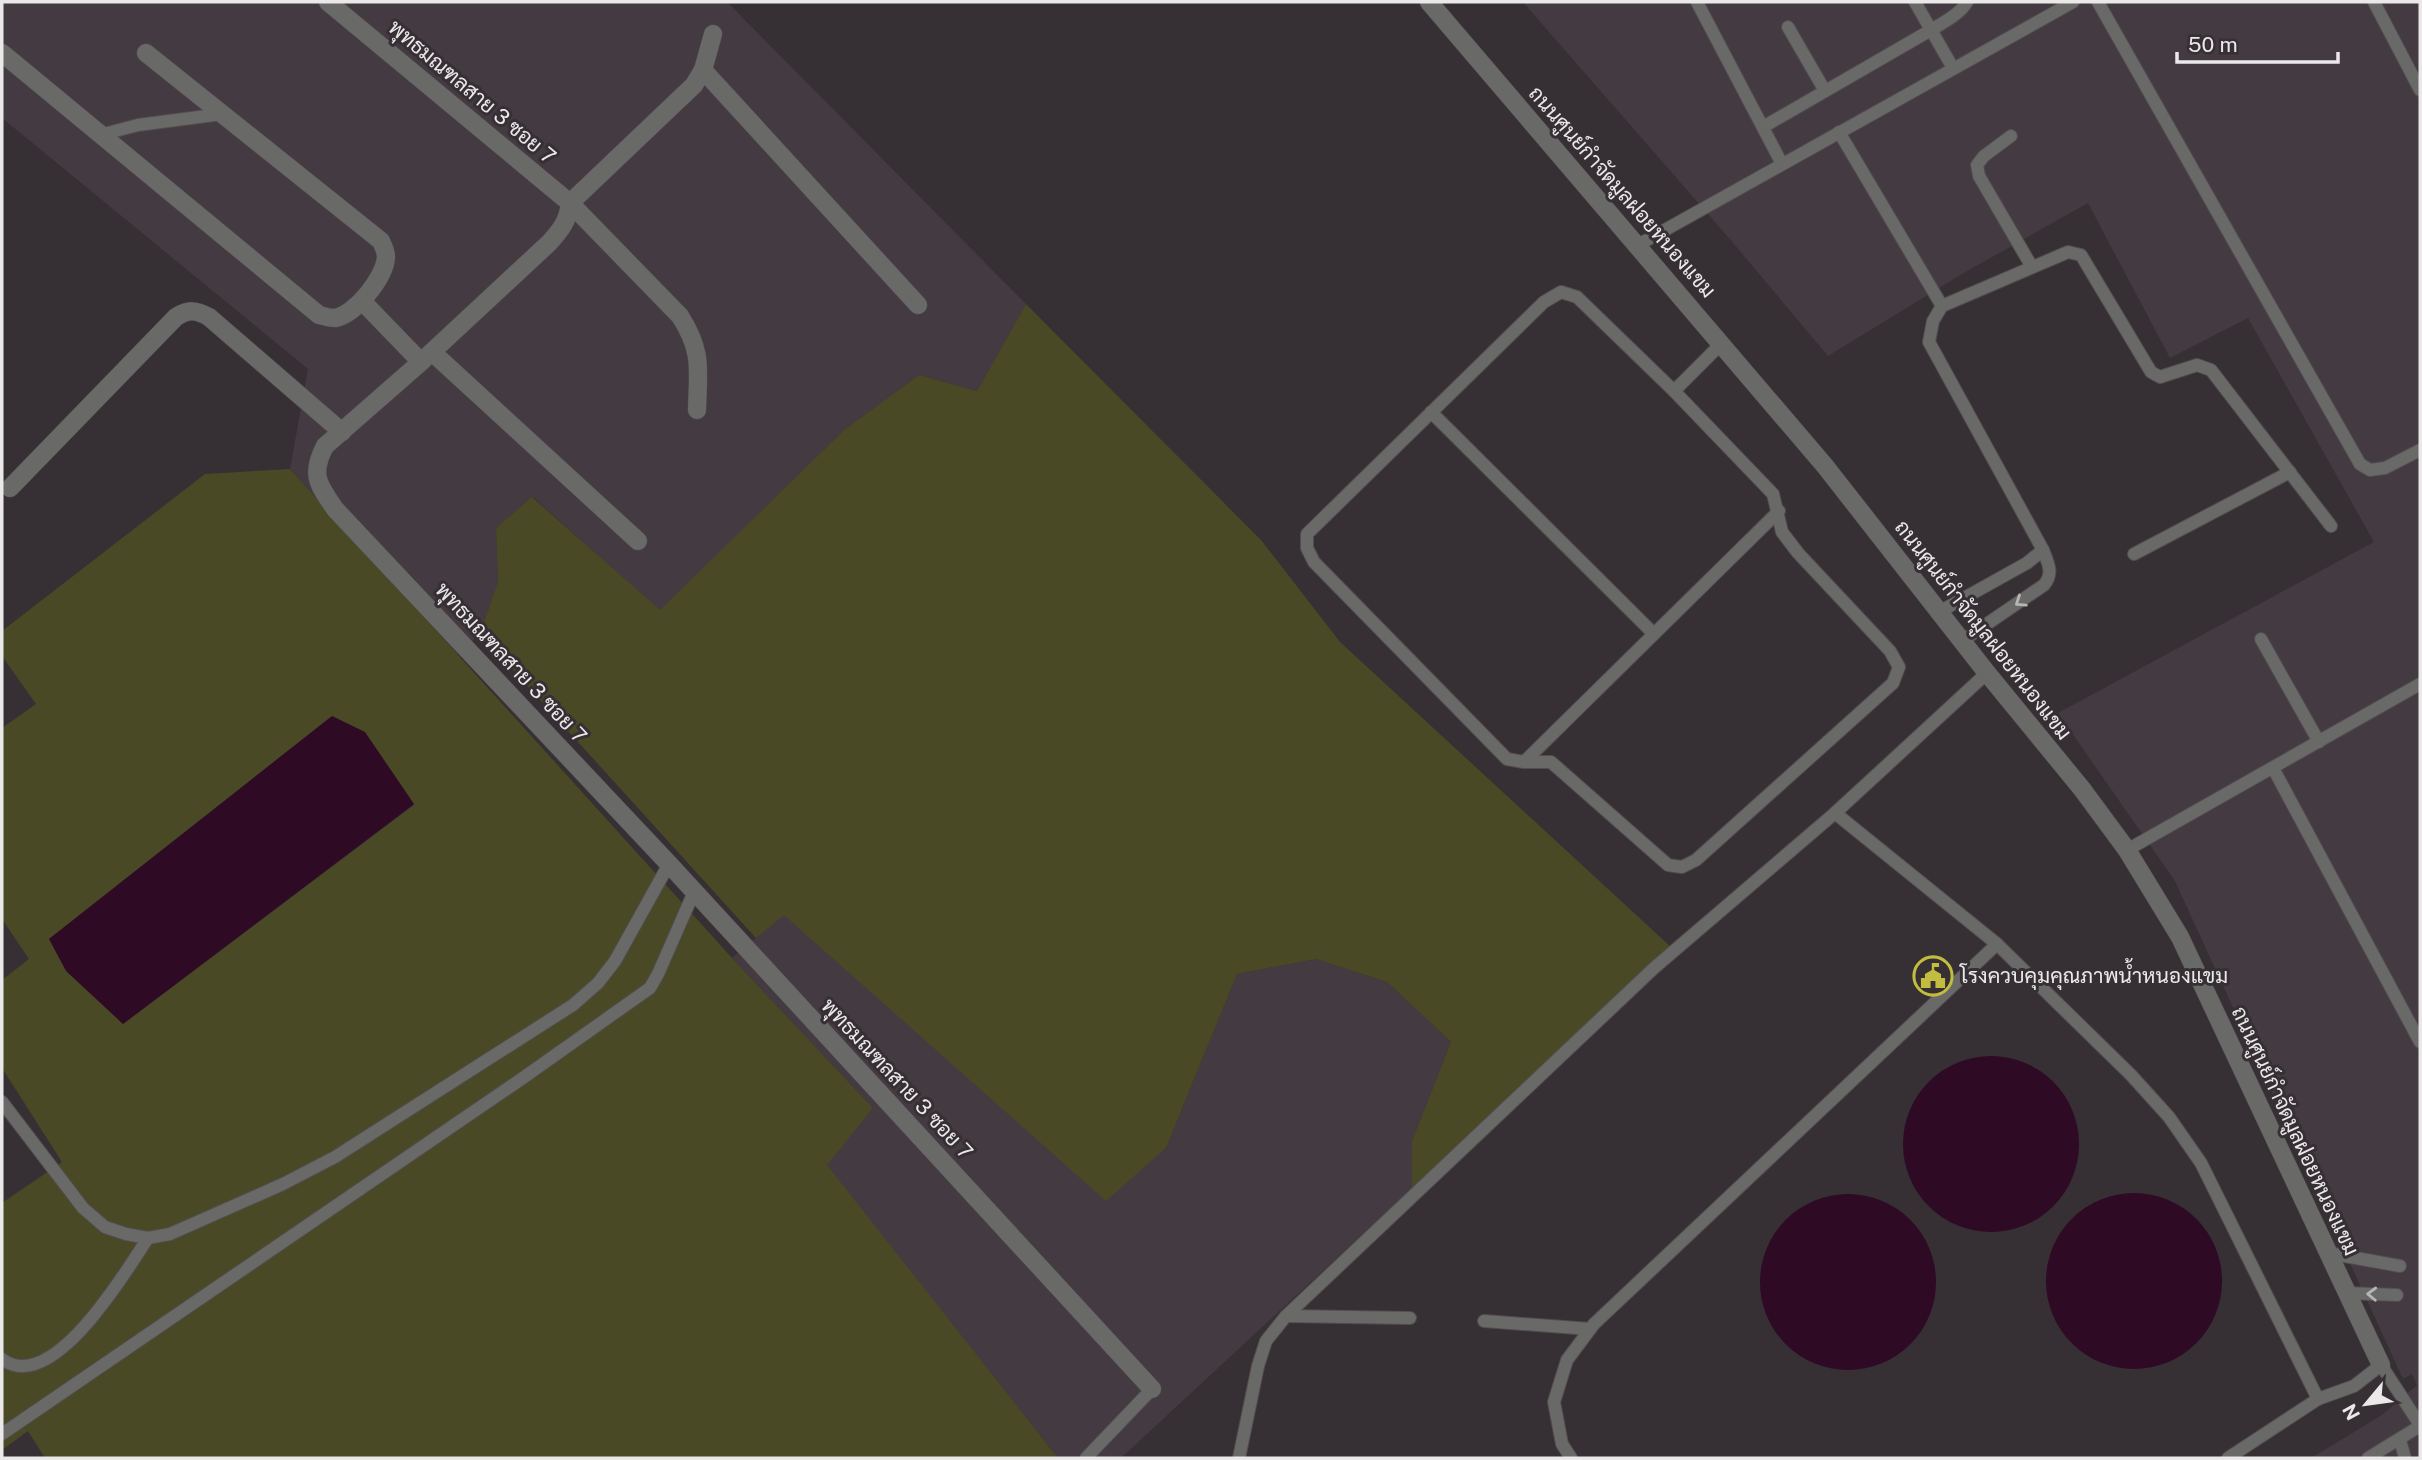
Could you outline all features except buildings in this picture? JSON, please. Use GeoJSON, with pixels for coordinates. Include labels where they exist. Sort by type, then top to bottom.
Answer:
{"type":"FeatureCollection","features":[{"type":"Feature","properties":{"kind":"street","name":"พุทธมณฑลสาย 3 ซอย 7"},"geometry":{"type":"LineString","coordinates":[[328,2],[570,203],[568,218],[562,230],[427,357],[325,446],[316,464],[320,486],[335,509],[669,864],[1152,1388]]}},
{"type":"Feature","properties":{"kind":"street","name":"ถนนศูนย์กำจัดมูลฝอยหนองแขม"},"geometry":{"type":"LineString","coordinates":[[1429,2],[1825,466],[1987,673],[2082,789],[2127,850],[2180,937],[2381,1365]]}},
{"type":"Feature","properties":{"kind":"street"},"geometry":{"type":"LineString","coordinates":[[697,410],[698,355],[692,335],[680,316],[570,203],[694,85],[703,70],[713,34]]}},
{"type":"Feature","properties":{"kind":"street"},"geometry":{"type":"LineString","coordinates":[[2,53],[318,315],[332,318],[343,315],[362,301],[383,270],[386,254],[381,241],[146,53]]}},
{"type":"Feature","properties":{"kind":"street"},"geometry":{"type":"LineString","coordinates":[[703,70],[918,305]]}},
{"type":"Feature","properties":{"kind":"street"},"geometry":{"type":"LineString","coordinates":[[362,301],[638,541]]}},
{"type":"Feature","properties":{"kind":"street"},"geometry":{"type":"LineString","coordinates":[[10,488],[176,317],[186,311],[197,311],[209,317],[342,432]]}},
{"type":"Feature","properties":{"kind":"lane"},"geometry":{"type":"LineString","coordinates":[[1697,2],[1782,164]]}},
{"type":"Feature","properties":{"kind":"lane"},"geometry":{"type":"LineString","coordinates":[[1915,2],[1953,68]]}},
{"type":"Feature","properties":{"kind":"lane"},"geometry":{"type":"LineString","coordinates":[[1763,127],[1950,19],[1967,5],[1967,2]]}},
{"type":"Feature","properties":{"kind":"lane"},"geometry":{"type":"LineString","coordinates":[[1638,245],[2073,2]]}},
{"type":"Feature","properties":{"kind":"lane"},"geometry":{"type":"LineString","coordinates":[[2098,2],[2360,464],[2370,470],[2385,468],[2420,450]]}},
{"type":"Feature","properties":{"kind":"lane"},"geometry":{"type":"LineString","coordinates":[[2374,2],[2418,82]]}},
{"type":"Feature","properties":{"kind":"lane"},"geometry":{"type":"LineString","coordinates":[[1788,27],[1825,92]]}},
{"type":"Feature","properties":{"kind":"lane"},"geometry":{"type":"LineString","coordinates":[[100,135],[138,125],[222,114]]}},
{"type":"Feature","properties":{"kind":"lane"},"geometry":{"type":"LineString","coordinates":[[1839,132],[1942,306]]}},
{"type":"Feature","properties":{"kind":"lane"},"geometry":{"type":"LineString","coordinates":[[2011,136],[1984,156],[1977,165],[1979,176],[2032,267]]}},
{"type":"Feature","properties":{"kind":"lane"},"geometry":{"type":"LineString","coordinates":[[1962,641],[2044,585],[2049,579],[2050,571],[2043,550],[1929,342],[1933,321],[1942,306],[2068,253],[2081,255],[2151,372],[2160,377],[2197,365],[2211,370],[2331,526]]}},
{"type":"Feature","properties":{"kind":"lane"},"geometry":{"type":"LineString","coordinates":[[1561,292],[1577,297],[1674,391],[1773,494],[1782,532],[1798,553],[1890,651],[1899,667],[1893,683],[1696,860],[1682,867],[1668,865],[1551,762],[1507,759],[1314,562],[1307,548],[1307,534],[1431,412],[1544,302],[1561,292]]}},
{"type":"Feature","properties":{"kind":"lane"},"geometry":{"type":"LineString","coordinates":[[1674,391],[1721,343]]}},
{"type":"Feature","properties":{"kind":"lane"},"geometry":{"type":"LineString","coordinates":[[1431,412],[1654,634]]}},
{"type":"Feature","properties":{"kind":"lane"},"geometry":{"type":"LineString","coordinates":[[2134,554],[2290,472]]}},
{"type":"Feature","properties":{"kind":"lane"},"geometry":{"type":"LineString","coordinates":[[1524,762],[1779,511]]}},
{"type":"Feature","properties":{"kind":"lane"},"geometry":{"type":"LineString","coordinates":[[1939,612],[2027,563],[2043,550]]}},
{"type":"Feature","properties":{"kind":"lane"},"geometry":{"type":"LineString","coordinates":[[2260,639],[2319,742]]}},
{"type":"Feature","properties":{"kind":"lane"},"geometry":{"type":"LineString","coordinates":[[1239,1458],[1258,1366],[1266,1341],[1286,1316],[1654,968],[1835,813],[1987,673]]}},
{"type":"Feature","properties":{"kind":"lane"},"geometry":{"type":"LineString","coordinates":[[2127,850],[2420,684]]}},
{"type":"Feature","properties":{"kind":"lane"},"geometry":{"type":"LineString","coordinates":[[2273,768],[2420,1042]]}},
{"type":"Feature","properties":{"kind":"lane"},"geometry":{"type":"LineString","coordinates":[[1835,813],[1997,944],[2132,1075],[2169,1117],[2201,1163],[2318,1399]]}},
{"type":"Feature","properties":{"kind":"lane"},"geometry":{"type":"LineString","coordinates":[[2,1102],[83,1208],[105,1227],[148,1238],[170,1234],[283,1184],[335,1157],[573,1005],[598,983],[615,961],[669,864]]}},
{"type":"Feature","properties":{"kind":"lane"},"geometry":{"type":"LineString","coordinates":[[2,1434],[650,988],[659,974],[694,892]]}},
{"type":"Feature","properties":{"kind":"lane"},"geometry":{"type":"LineString","coordinates":[[1571,1458],[1562,1444],[1554,1402],[1567,1360],[1590,1329],[1997,944]]}},
{"type":"Feature","properties":{"kind":"lane"},"geometry":{"type":"LineString","coordinates":[[2,1359],[7,1363],[24,1366],[42,1361],[65,1347],[86,1326],[116,1287],[148,1238]]}},
{"type":"Feature","properties":{"kind":"lane"},"geometry":{"type":"LineString","coordinates":[[2328,1253],[2400,1266]]}},
{"type":"Feature","properties":{"kind":"lane"},"geometry":{"type":"LineString","coordinates":[[2346,1293],[2397,1295]]}},
{"type":"Feature","properties":{"kind":"lane"},"geometry":{"type":"LineString","coordinates":[[1286,1316],[1409,1318]]}},
{"type":"Feature","properties":{"kind":"lane"},"geometry":{"type":"LineString","coordinates":[[1484,1321],[1590,1329]]}},
{"type":"Feature","properties":{"kind":"lane"},"geometry":{"type":"LineString","coordinates":[[2228,1458],[2318,1399],[2354,1386],[2381,1365],[2420,1425],[2368,1458]]}},
{"type":"Feature","properties":{"kind":"lane"},"geometry":{"type":"LineString","coordinates":[[1086,1458],[1152,1388]]}},
{"type":"Feature","properties":{"kind":"lane"},"geometry":{"type":"LineString","coordinates":[[2400,1440],[2405,1458]]}},
{"type":"Feature","properties":{"kind":"shaded area"},"geometry":{"type":"Polygon","coordinates":[[[2,2],[727,2],[1026,304],[977,391],[919,375],[844,430],[660,611],[533,497],[496,528],[498,581],[480,634],[457,655],[290,469],[308,369],[2,118],[2,2]]]}},
{"type":"Feature","properties":{"kind":"shaded area"},"geometry":{"type":"Polygon","coordinates":[[[1523,2],[2420,2],[2420,1458],[2311,1458],[2382,1415],[2417,1385],[2412,1374],[2403,1379],[2175,881],[2058,713],[2374,542],[2248,318],[2170,358],[2088,203],[1962,274],[1828,356],[1523,2]]]}},
{"type":"Feature","properties":{"kind":"shaded area"},"geometry":{"type":"Polygon","coordinates":[[[1026,304],[1261,540],[1340,642],[1672,948],[1412,1188],[1412,1141],[1451,1042],[1387,982],[1316,959],[1237,974],[1166,1148],[1106,1201],[784,915],[756,938],[480,634],[498,581],[496,528],[532,497],[660,610],[844,430],[919,375],[977,391],[1026,304]]]}},
{"type":"Feature","properties":{"kind":"shaded area"},"geometry":{"type":"Polygon","coordinates":[[[290,469],[732,958],[873,1108],[827,1165],[1058,1458],[45,1458],[28,1431],[2,1450],[2,1203],[62,1162],[2,1068],[2,980],[29,959],[2,919],[2,728],[36,704],[2,656],[2,631],[205,474],[290,469]],[[331,717],[49,939],[123,1024],[414,805],[331,717]]]}},
{"type":"Feature","properties":{"kind":"shaded area"},"geometry":{"type":"Polygon","coordinates":[[[332,716],[365,732],[414,804],[123,1024],[66,971],[49,939],[332,716]]]}},
{"type":"Feature","properties":{"kind":"shaded area"},"geometry":{"type":"Polygon","coordinates":[[[784,914],[1106,1200],[1166,1148],[1237,974],[1316,959],[1387,982],[1451,1042],[1412,1141],[1412,1188],[1121,1458],[1058,1458],[826,1165],[873,1108],[732,958],[784,914]]]}},
{"type":"Feature","properties":{"kind":"shaded area"},"geometry":{"type":"Polygon","coordinates":[[[1991,1056],[2025,1062],[2054,1081],[2073,1110],[2079,1144],[2073,1178],[2054,1207],[2025,1226],[1991,1232],[1957,1226],[1928,1207],[1909,1178],[1903,1144],[1909,1110],[1928,1081],[1957,1062],[1991,1056]]]}},
{"type":"Feature","properties":{"kind":"shaded area"},"geometry":{"type":"Polygon","coordinates":[[[2134,1193],[2168,1199],[2197,1218],[2216,1247],[2222,1281],[2216,1315],[2197,1344],[2168,1363],[2134,1369],[2100,1363],[2071,1344],[2052,1315],[2046,1281],[2052,1247],[2071,1218],[2100,1199],[2134,1193]]]}},
{"type":"Feature","properties":{"kind":"shaded area"},"geometry":{"type":"Polygon","coordinates":[[[1848,1194],[1882,1200],[1911,1219],[1930,1248],[1936,1282],[1930,1316],[1911,1345],[1882,1364],[1848,1370],[1814,1364],[1785,1345],[1766,1316],[1760,1282],[1766,1248],[1785,1219],[1814,1200],[1848,1194]]]}},
{"type":"Feature","properties":{"kind":"place","name":"โรงควบคุมคุณภาพน้ำหนองแขม"},"geometry":{"type":"Point","coordinates":[1933,976]}}]}
